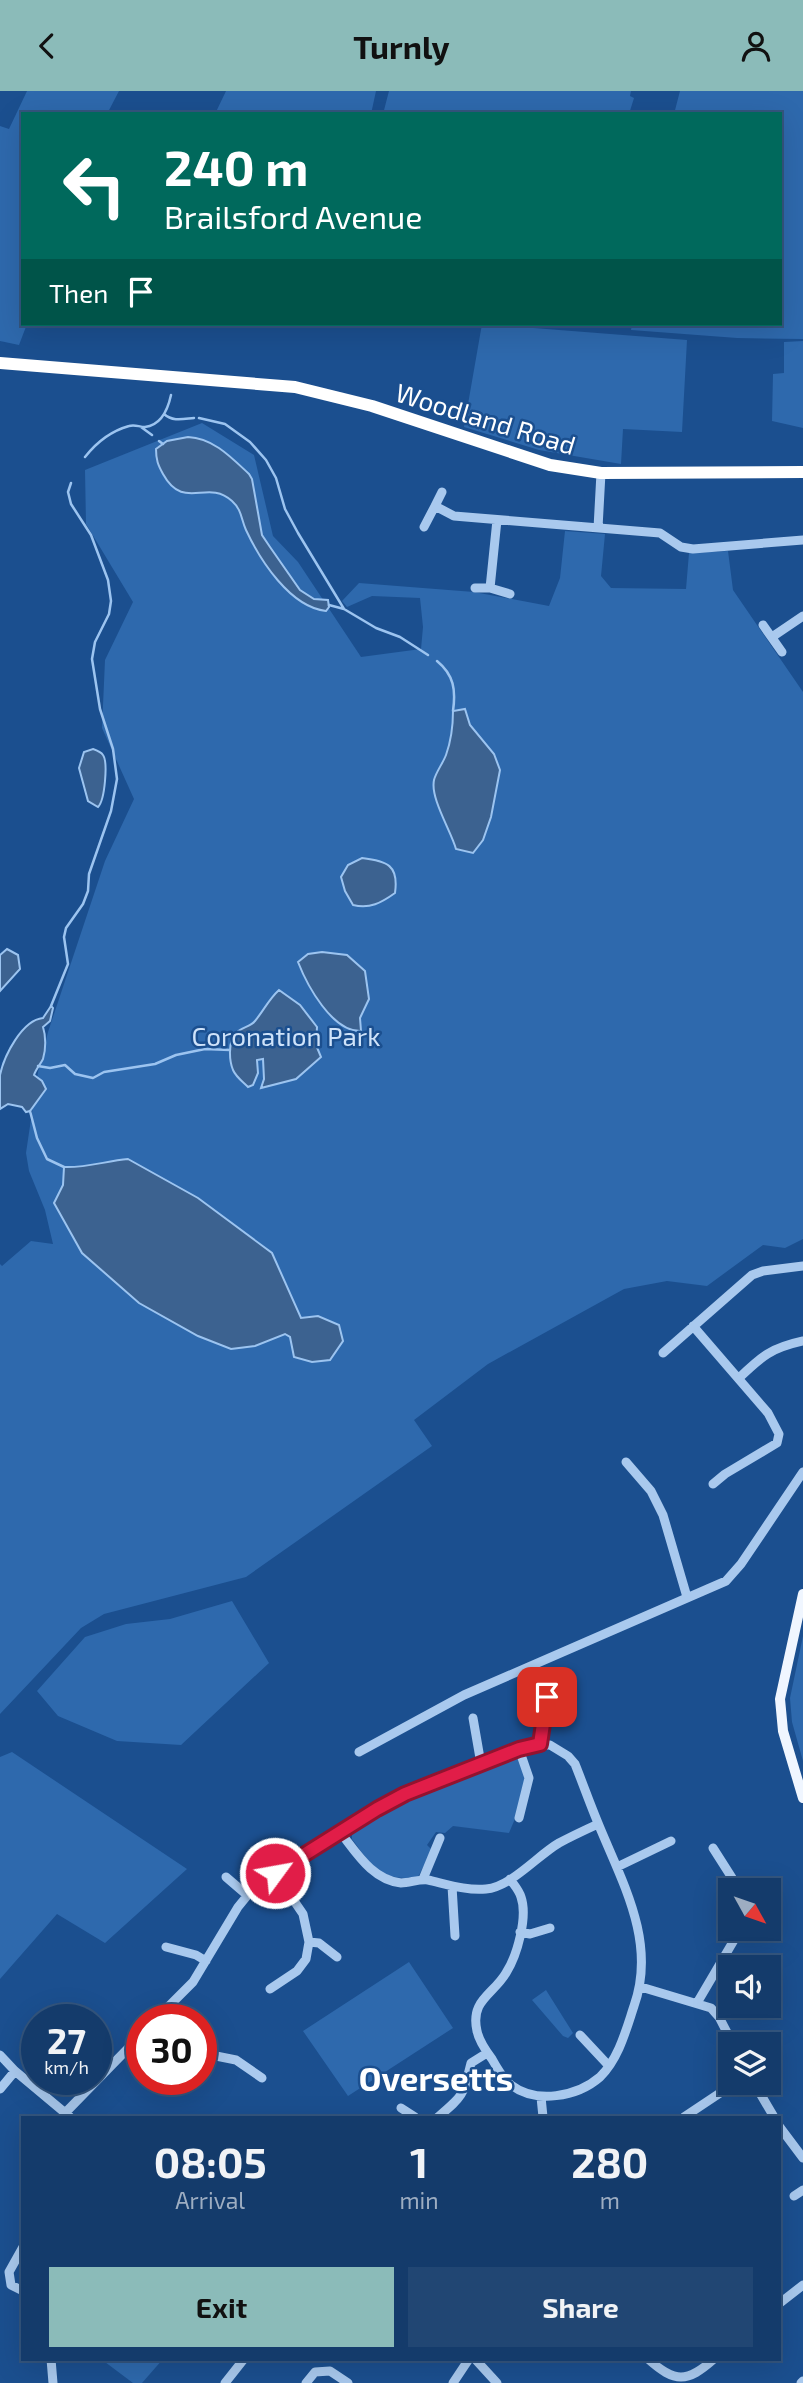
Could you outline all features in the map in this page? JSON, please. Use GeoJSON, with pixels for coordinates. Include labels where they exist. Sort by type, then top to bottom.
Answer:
{"type":"FeatureCollection","features":[{"type":"Feature","properties":{"kind":"highway","name":"Woodland Road"},"geometry":{"type":"LineString","coordinates":[[0,363],[295,387],[372,406],[550,465],[601,473],[803,472]]}},
{"type":"Feature","properties":{"kind":"main road"},"geometry":{"type":"LineString","coordinates":[[803,1594],[780,1699],[783,1731],[803,1798]]}},
{"type":"Feature","properties":{"kind":"street"},"geometry":{"type":"LineString","coordinates":[[598,528],[601,473]]}},
{"type":"Feature","properties":{"kind":"street"},"geometry":{"type":"LineString","coordinates":[[424,527],[442,492]]}},
{"type":"Feature","properties":{"kind":"street"},"geometry":{"type":"LineString","coordinates":[[435,506],[454,516],[660,533],[681,547],[693,549],[803,540]]}},
{"type":"Feature","properties":{"kind":"street"},"geometry":{"type":"LineString","coordinates":[[490,588],[497,520]]}},
{"type":"Feature","properties":{"kind":"street"},"geometry":{"type":"LineString","coordinates":[[475,588],[490,588],[510,594]]}},
{"type":"Feature","properties":{"kind":"street"},"geometry":{"type":"LineString","coordinates":[[772,637],[803,616]]}},
{"type":"Feature","properties":{"kind":"street"},"geometry":{"type":"LineString","coordinates":[[763,625],[782,652]]}},
{"type":"Feature","properties":{"kind":"street"},"geometry":{"type":"LineString","coordinates":[[663,1353],[752,1275],[803,1266]]}},
{"type":"Feature","properties":{"kind":"street"},"geometry":{"type":"LineString","coordinates":[[693,1326],[768,1413],[779,1434],[777,1443],[713,1484]]}},
{"type":"Feature","properties":{"kind":"street"},"geometry":{"type":"LineString","coordinates":[[739,1378],[779,1346],[803,1341]]}},
{"type":"Feature","properties":{"kind":"street"},"geometry":{"type":"LineString","coordinates":[[626,1462],[651,1491],[663,1515],[687,1597]]}},
{"type":"Feature","properties":{"kind":"street"},"geometry":{"type":"LineString","coordinates":[[359,1752],[464,1695],[713,1588],[734,1574],[803,1472]]}},
{"type":"Feature","properties":{"kind":"street"},"geometry":{"type":"LineString","coordinates":[[540,1744],[547,1697]]}},
{"type":"Feature","properties":{"kind":"street"},"geometry":{"type":"LineString","coordinates":[[473,1718],[481,1764]]}},
{"type":"Feature","properties":{"kind":"street"},"geometry":{"type":"LineString","coordinates":[[171,2004],[188,1988],[256,1885],[405,1794],[519,1749],[540,1744],[559,1749],[575,1764],[639,1929],[642,1965],[641,1987],[620,2048],[598,2078],[565,2094],[541,2097],[512,2085],[487,2053],[477,2032],[476,2013],[484,1995],[504,1977],[519,1947],[522,1898],[509,1879]]}},
{"type":"Feature","properties":{"kind":"street"},"geometry":{"type":"LineString","coordinates":[[519,1749],[529,1778],[519,1818]]}},
{"type":"Feature","properties":{"kind":"street"},"geometry":{"type":"LineString","coordinates":[[340,1832],[368,1867],[380,1875],[402,1883],[423,1879],[452,1886],[487,1889],[509,1879],[558,1843],[598,1824]]}},
{"type":"Feature","properties":{"kind":"street"},"geometry":{"type":"LineString","coordinates":[[423,1879],[440,1838]]}},
{"type":"Feature","properties":{"kind":"street"},"geometry":{"type":"LineString","coordinates":[[617,1867],[671,1841]]}},
{"type":"Feature","properties":{"kind":"street"},"geometry":{"type":"LineString","coordinates":[[713,1848],[731,1878]]}},
{"type":"Feature","properties":{"kind":"street"},"geometry":{"type":"LineString","coordinates":[[270,1989],[297,1971],[306,1959],[309,1942],[303,1914],[275,1873]]}},
{"type":"Feature","properties":{"kind":"street"},"geometry":{"type":"LineString","coordinates":[[226,1877],[247,1895]]}},
{"type":"Feature","properties":{"kind":"street"},"geometry":{"type":"LineString","coordinates":[[452,1886],[456,1936]]}},
{"type":"Feature","properties":{"kind":"street"},"geometry":{"type":"LineString","coordinates":[[520,1932],[530,1934],[550,1928]]}},
{"type":"Feature","properties":{"kind":"street"},"geometry":{"type":"LineString","coordinates":[[697,2003],[733,1941]]}},
{"type":"Feature","properties":{"kind":"street"},"geometry":{"type":"LineString","coordinates":[[309,1942],[319,1943],[337,1957]]}},
{"type":"Feature","properties":{"kind":"street"},"geometry":{"type":"LineString","coordinates":[[166,1947],[196,1955],[206,1961]]}},
{"type":"Feature","properties":{"kind":"street"},"geometry":{"type":"LineString","coordinates":[[641,1987],[711,2008],[727,2032]]}},
{"type":"Feature","properties":{"kind":"street"},"geometry":{"type":"LineString","coordinates":[[580,2035],[609,2066]]}},
{"type":"Feature","properties":{"kind":"street"},"geometry":{"type":"LineString","coordinates":[[0,2055],[68,2115],[126,2052]]}},
{"type":"Feature","properties":{"kind":"street"},"geometry":{"type":"LineString","coordinates":[[439,2116],[465,2089],[471,2063],[487,2053]]}},
{"type":"Feature","properties":{"kind":"street"},"geometry":{"type":"LineString","coordinates":[[217,2056],[236,2060],[262,2078]]}},
{"type":"Feature","properties":{"kind":"street"},"geometry":{"type":"LineString","coordinates":[[0,2089],[15,2071]]}},
{"type":"Feature","properties":{"kind":"street"},"geometry":{"type":"LineString","coordinates":[[686,2116],[718,2094]]}},
{"type":"Feature","properties":{"kind":"street"},"geometry":{"type":"LineString","coordinates":[[761,2095],[773,2116]]}},
{"type":"Feature","properties":{"kind":"street"},"geometry":{"type":"LineString","coordinates":[[541,2097],[542,2116]]}},
{"type":"Feature","properties":{"kind":"street"},"geometry":{"type":"LineString","coordinates":[[401,2108],[413,2116]]}},
{"type":"Feature","properties":{"kind":"street"},"geometry":{"type":"LineString","coordinates":[[781,2129],[803,2157]]}},
{"type":"Feature","properties":{"kind":"street"},"geometry":{"type":"LineString","coordinates":[[21,2251],[9,2272],[11,2285],[21,2290]]}},
{"type":"Feature","properties":{"kind":"street"},"geometry":{"type":"LineString","coordinates":[[781,2302],[803,2285]]}},
{"type":"Feature","properties":{"kind":"street"},"geometry":{"type":"LineString","coordinates":[[51,2361],[53,2383]]}},
{"type":"Feature","properties":{"kind":"street"},"geometry":{"type":"LineString","coordinates":[[225,2383],[242,2361]]}},
{"type":"Feature","properties":{"kind":"street"},"geometry":{"type":"LineString","coordinates":[[453,2383],[474,2361]]}},
{"type":"Feature","properties":{"kind":"street"},"geometry":{"type":"LineString","coordinates":[[476,2361],[497,2383]]}},
{"type":"Feature","properties":{"kind":"street"},"geometry":{"type":"LineString","coordinates":[[650,2361],[667,2377],[688,2379],[712,2361]]}},
{"type":"Feature","properties":{"kind":"street"},"geometry":{"type":"LineString","coordinates":[[306,2383],[315,2372],[330,2371],[348,2383]]}},
{"type":"Feature","properties":{"kind":"green space"},"geometry":{"type":"Polygon","coordinates":[[[27,91],[119,91],[108,112],[21,112],[21,326],[26,326],[19,345],[0,341],[0,126],[9,129],[27,91]]]}},
{"type":"Feature","properties":{"kind":"green space"},"geometry":{"type":"Polygon","coordinates":[[[226,91],[376,91],[371,112],[216,112],[226,91]]]}},
{"type":"Feature","properties":{"kind":"green space"},"geometry":{"type":"Polygon","coordinates":[[[389,91],[631,91],[630,96],[634,98],[630,112],[384,112],[389,91]]]}},
{"type":"Feature","properties":{"kind":"green space"},"geometry":{"type":"Polygon","coordinates":[[[680,91],[803,91],[803,339],[737,338],[631,330],[632,326],[782,326],[782,112],[675,112],[680,91]]]}},
{"type":"Feature","properties":{"kind":"green space"},"geometry":{"type":"Polygon","coordinates":[[[482,326],[687,340],[682,432],[623,429],[621,464],[539,450],[464,427],[482,326]]]}},
{"type":"Feature","properties":{"kind":"green space"},"geometry":{"type":"Polygon","coordinates":[[[803,341],[803,428],[772,421],[773,374],[784,373],[784,342],[803,341]]]}},
{"type":"Feature","properties":{"kind":"green space","name":"Coronation Park"},"geometry":{"type":"Polygon","coordinates":[[[202,423],[254,455],[273,536],[298,562],[361,657],[421,649],[423,627],[420,598],[372,596],[347,607],[342,601],[359,583],[474,592],[549,606],[560,578],[565,531],[605,534],[601,576],[611,588],[686,589],[689,553],[728,551],[733,590],[803,692],[803,1239],[785,1248],[763,1245],[707,1286],[667,1281],[624,1289],[488,1364],[414,1420],[432,1446],[246,1577],[104,1614],[81,1628],[0,1714],[0,1264],[2,1266],[31,1241],[53,1244],[45,1210],[29,1171],[26,1153],[38,1072],[48,1032],[105,861],[134,799],[102,728],[105,660],[133,602],[86,524],[85,470],[202,423]]]}},
{"type":"Feature","properties":{"kind":"green space"},"geometry":{"type":"Polygon","coordinates":[[[232,1601],[269,1663],[181,1745],[117,1741],[58,1716],[37,1691],[85,1637],[126,1624],[170,1619],[232,1601]]]}},
{"type":"Feature","properties":{"kind":"green space"},"geometry":{"type":"Polygon","coordinates":[[[803,1636],[803,1761],[792,1722],[790,1698],[803,1636]]]}},
{"type":"Feature","properties":{"kind":"green space"},"geometry":{"type":"Polygon","coordinates":[[[12,1752],[187,1869],[105,1943],[57,1914],[0,1979],[0,1757],[12,1752]]]}},
{"type":"Feature","properties":{"kind":"green space"},"geometry":{"type":"Polygon","coordinates":[[[519,1754],[525,1785],[509,1833],[453,1826],[445,1833],[436,1832],[427,1845],[432,1850],[418,1877],[405,1878],[379,1870],[352,1839],[352,1830],[400,1801],[519,1754]]]}},
{"type":"Feature","properties":{"kind":"green space"},"geometry":{"type":"Polygon","coordinates":[[[409,1962],[453,2028],[348,2096],[303,2031],[409,1962]]]}},
{"type":"Feature","properties":{"kind":"green space"},"geometry":{"type":"Polygon","coordinates":[[[546,1990],[573,2033],[568,2038],[563,2036],[532,2000],[546,1990]]]}},
{"type":"Feature","properties":{"kind":"green space"},"geometry":{"type":"Polygon","coordinates":[[[104,2361],[161,2361],[142,2383],[133,2383],[104,2361]]]}},
{"type":"Feature","properties":{"kind":"shaded area"},"geometry":{"type":"Polygon","coordinates":[[[188,437],[214,445],[249,474],[262,535],[300,590],[314,599],[328,600],[329,607],[326,611],[300,601],[278,580],[259,555],[240,511],[232,501],[214,492],[187,493],[171,485],[159,465],[156,449],[167,441],[188,437]]]}},
{"type":"Feature","properties":{"kind":"shaded area"},"geometry":{"type":"Polygon","coordinates":[[[465,709],[470,725],[494,754],[500,770],[491,817],[483,840],[473,853],[456,849],[438,805],[434,787],[435,777],[449,744],[453,711],[465,709]]]}},
{"type":"Feature","properties":{"kind":"shaded area"},"geometry":{"type":"Polygon","coordinates":[[[93,749],[100,752],[105,759],[104,789],[98,807],[88,801],[79,768],[84,752],[93,749]]]}},
{"type":"Feature","properties":{"kind":"shaded area"},"geometry":{"type":"Polygon","coordinates":[[[362,858],[384,863],[393,870],[395,876],[395,893],[370,906],[353,905],[341,877],[348,865],[362,858]]]}},
{"type":"Feature","properties":{"kind":"shaded area"},"geometry":{"type":"Polygon","coordinates":[[[7,949],[18,955],[20,969],[0,991],[0,955],[7,949]]]}},
{"type":"Feature","properties":{"kind":"shaded area"},"geometry":{"type":"Polygon","coordinates":[[[322,952],[347,955],[365,971],[369,999],[360,1018],[361,1031],[340,1024],[331,1016],[302,972],[298,962],[308,954],[322,952]]]}},
{"type":"Feature","properties":{"kind":"shaded area"},"geometry":{"type":"Polygon","coordinates":[[[279,990],[300,1005],[317,1027],[316,1045],[321,1057],[296,1079],[261,1088],[264,1079],[263,1059],[257,1060],[258,1073],[253,1085],[248,1087],[233,1070],[230,1046],[233,1036],[255,1021],[279,990]]]}},
{"type":"Feature","properties":{"kind":"shaded area"},"geometry":{"type":"Polygon","coordinates":[[[51,1006],[53,1008],[50,1021],[43,1027],[44,1055],[34,1075],[42,1081],[46,1089],[30,1111],[26,1112],[22,1107],[8,1104],[0,1109],[0,1075],[5,1058],[21,1032],[35,1020],[43,1018],[51,1006]]]}},
{"type":"Feature","properties":{"kind":"shaded area"},"geometry":{"type":"Polygon","coordinates":[[[128,1159],[198,1198],[272,1253],[301,1318],[318,1316],[339,1325],[343,1341],[330,1360],[312,1362],[294,1357],[290,1337],[285,1334],[255,1346],[231,1349],[198,1336],[139,1303],[82,1253],[54,1203],[63,1185],[64,1167],[128,1159]]]}},
{"type":"Feature","properties":{"kind":"waterway"},"geometry":{"type":"LineString","coordinates":[[85,457],[99,442],[116,431],[131,425],[145,427],[156,423],[166,411],[171,395]]}},
{"type":"Feature","properties":{"kind":"waterway"},"geometry":{"type":"LineString","coordinates":[[164,414],[175,419],[194,418]]}},
{"type":"Feature","properties":{"kind":"waterway"},"geometry":{"type":"LineString","coordinates":[[199,418],[225,424],[250,442],[266,460],[276,478],[285,509],[344,609],[376,628],[400,637],[428,655]]}},
{"type":"Feature","properties":{"kind":"waterway"},"geometry":{"type":"LineString","coordinates":[[141,427],[152,435]]}},
{"type":"Feature","properties":{"kind":"waterway"},"geometry":{"type":"LineString","coordinates":[[159,441],[163,444]]}},
{"type":"Feature","properties":{"kind":"waterway"},"geometry":{"type":"LineString","coordinates":[[51,1006],[68,964],[64,937],[66,928],[83,904],[88,891],[89,874],[111,811],[117,779],[113,749],[100,709],[92,659],[95,642],[109,614],[111,601],[108,580],[91,535],[71,504],[68,492],[71,483]]}},
{"type":"Feature","properties":{"kind":"waterway"},"geometry":{"type":"LineString","coordinates":[[329,605],[344,609]]}},
{"type":"Feature","properties":{"kind":"waterway"},"geometry":{"type":"LineString","coordinates":[[437,661],[452,683],[453,711]]}},
{"type":"Feature","properties":{"kind":"waterway"},"geometry":{"type":"LineString","coordinates":[[38,1066],[50,1068],[65,1065],[75,1074],[93,1078],[104,1072],[155,1064],[176,1055],[205,1049],[230,1050]]}},
{"type":"Feature","properties":{"kind":"waterway"},"geometry":{"type":"LineString","coordinates":[[30,1111],[37,1138],[47,1159],[64,1167]]}},
{"type":"Feature","properties":{"kind":"district","name":"Oversetts"},"geometry":{"type":"Point","coordinates":[436,2078]}},
{"type":"Feature","properties":{"kind":"route"},"geometry":{"type":"LineString","coordinates":[[275,1873],[405,1794],[519,1749],[540,1744],[547,1697]]}}]}
